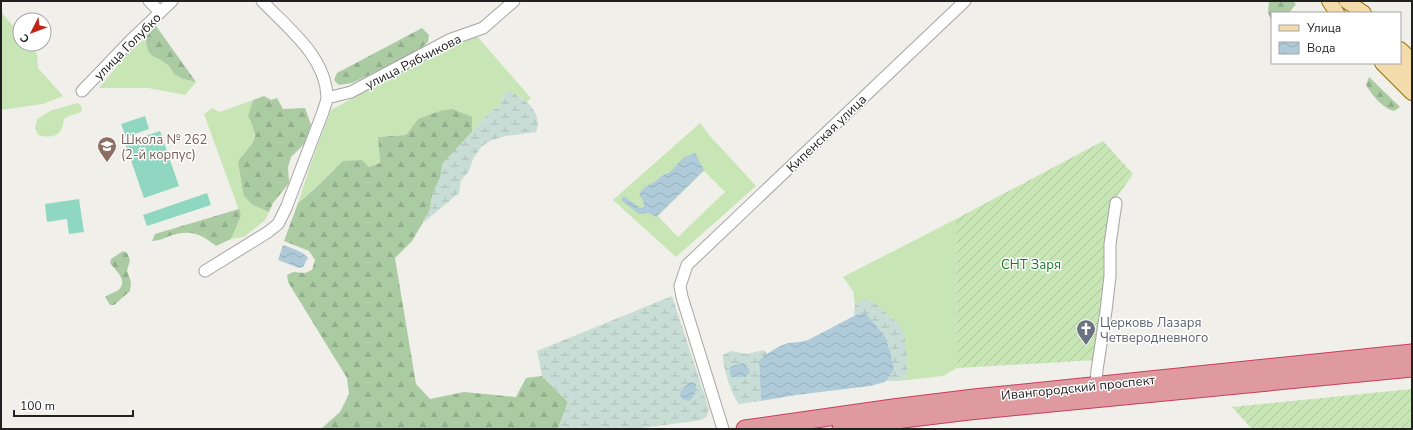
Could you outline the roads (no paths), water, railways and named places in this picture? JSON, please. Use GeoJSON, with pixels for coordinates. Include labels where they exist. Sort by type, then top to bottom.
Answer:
{"type":"FeatureCollection","features":[{"type":"Feature","properties":{"kind":"highway","name":"Ивангородский проспект"},"geometry":{"type":"LineString","coordinates":[[745,429],[901,407],[1096,385],[1412,354]]}},
{"type":"Feature","properties":{"kind":"highway","name":"Ивангородский проспект"},"geometry":{"type":"LineString","coordinates":[[841,429],[895,420],[969,411],[1412,368]]}},
{"type":"Feature","properties":{"kind":"main road"},"geometry":{"type":"LineString","coordinates":[[1329,1],[1336,12]]}},
{"type":"Feature","properties":{"kind":"main road"},"geometry":{"type":"LineString","coordinates":[[1336,1],[1347,12]]}},
{"type":"Feature","properties":{"kind":"main road"},"geometry":{"type":"LineString","coordinates":[[1346,1],[1362,12]]}},
{"type":"Feature","properties":{"kind":"main road"},"geometry":{"type":"LineString","coordinates":[[1401,50],[1412,60]]}},
{"type":"Feature","properties":{"kind":"main road"},"geometry":{"type":"LineString","coordinates":[[1383,64],[1412,93]]}},
{"type":"Feature","properties":{"kind":"main road"},"geometry":{"type":"LineString","coordinates":[[1399,64],[1412,77]]}},
{"type":"Feature","properties":{"kind":"street"},"geometry":{"type":"LineString","coordinates":[[150,1],[160,12]]}},
{"type":"Feature","properties":{"kind":"street","name":"улица Голубко"},"geometry":{"type":"LineString","coordinates":[[82,91],[172,1]]}},
{"type":"Feature","properties":{"kind":"street"},"geometry":{"type":"LineString","coordinates":[[205,271],[268,232],[278,224],[286,208],[327,98],[324,79],[310,51],[262,1]]}},
{"type":"Feature","properties":{"kind":"street","name":"улица Рябчикова"},"geometry":{"type":"LineString","coordinates":[[327,98],[351,92],[449,40],[483,28],[514,1]]}},
{"type":"Feature","properties":{"kind":"street","name":"Кипенская улица"},"geometry":{"type":"LineString","coordinates":[[723,429],[682,297],[680,286],[687,265],[965,1]]}},
{"type":"Feature","properties":{"kind":"street"},"geometry":{"type":"LineString","coordinates":[[1096,385],[1110,276],[1110,244],[1116,203]]}},
{"type":"Feature","properties":{"kind":"water"},"geometry":{"type":"Polygon","coordinates":[[[695,153],[704,170],[656,217],[649,213],[639,214],[621,200],[624,196],[642,208],[644,205],[639,194],[645,187],[656,181],[661,176],[670,172],[683,158],[695,153]]]}},
{"type":"Feature","properties":{"kind":"water"},"geometry":{"type":"Polygon","coordinates":[[[283,245],[303,253],[308,258],[303,267],[299,268],[278,260],[283,245]]]}},
{"type":"Feature","properties":{"kind":"water"},"geometry":{"type":"Polygon","coordinates":[[[864,312],[884,335],[890,351],[894,370],[885,382],[870,386],[761,401],[759,360],[781,346],[808,340],[864,312]]]}},
{"type":"Feature","properties":{"kind":"water"},"geometry":{"type":"Polygon","coordinates":[[[742,363],[745,364],[750,372],[746,377],[732,377],[730,367],[742,363]]]}},
{"type":"Feature","properties":{"kind":"water"},"geometry":{"type":"Polygon","coordinates":[[[691,382],[696,384],[694,396],[689,401],[682,399],[680,394],[682,389],[691,382]]]}},
{"type":"Feature","properties":{"kind":"place","name":"Школа № 262 (2-й корпус)"},"geometry":{"type":"Point","coordinates":[107,163]}},
{"type":"Feature","properties":{"kind":"place","name":"Церковь Лазаря Четверодневного"},"geometry":{"type":"Point","coordinates":[1086,346]}},
{"type":"Feature","properties":{"kind":"park label","name":"СНТ Заря"},"geometry":{"type":"Point","coordinates":[1031,264]}}]}
